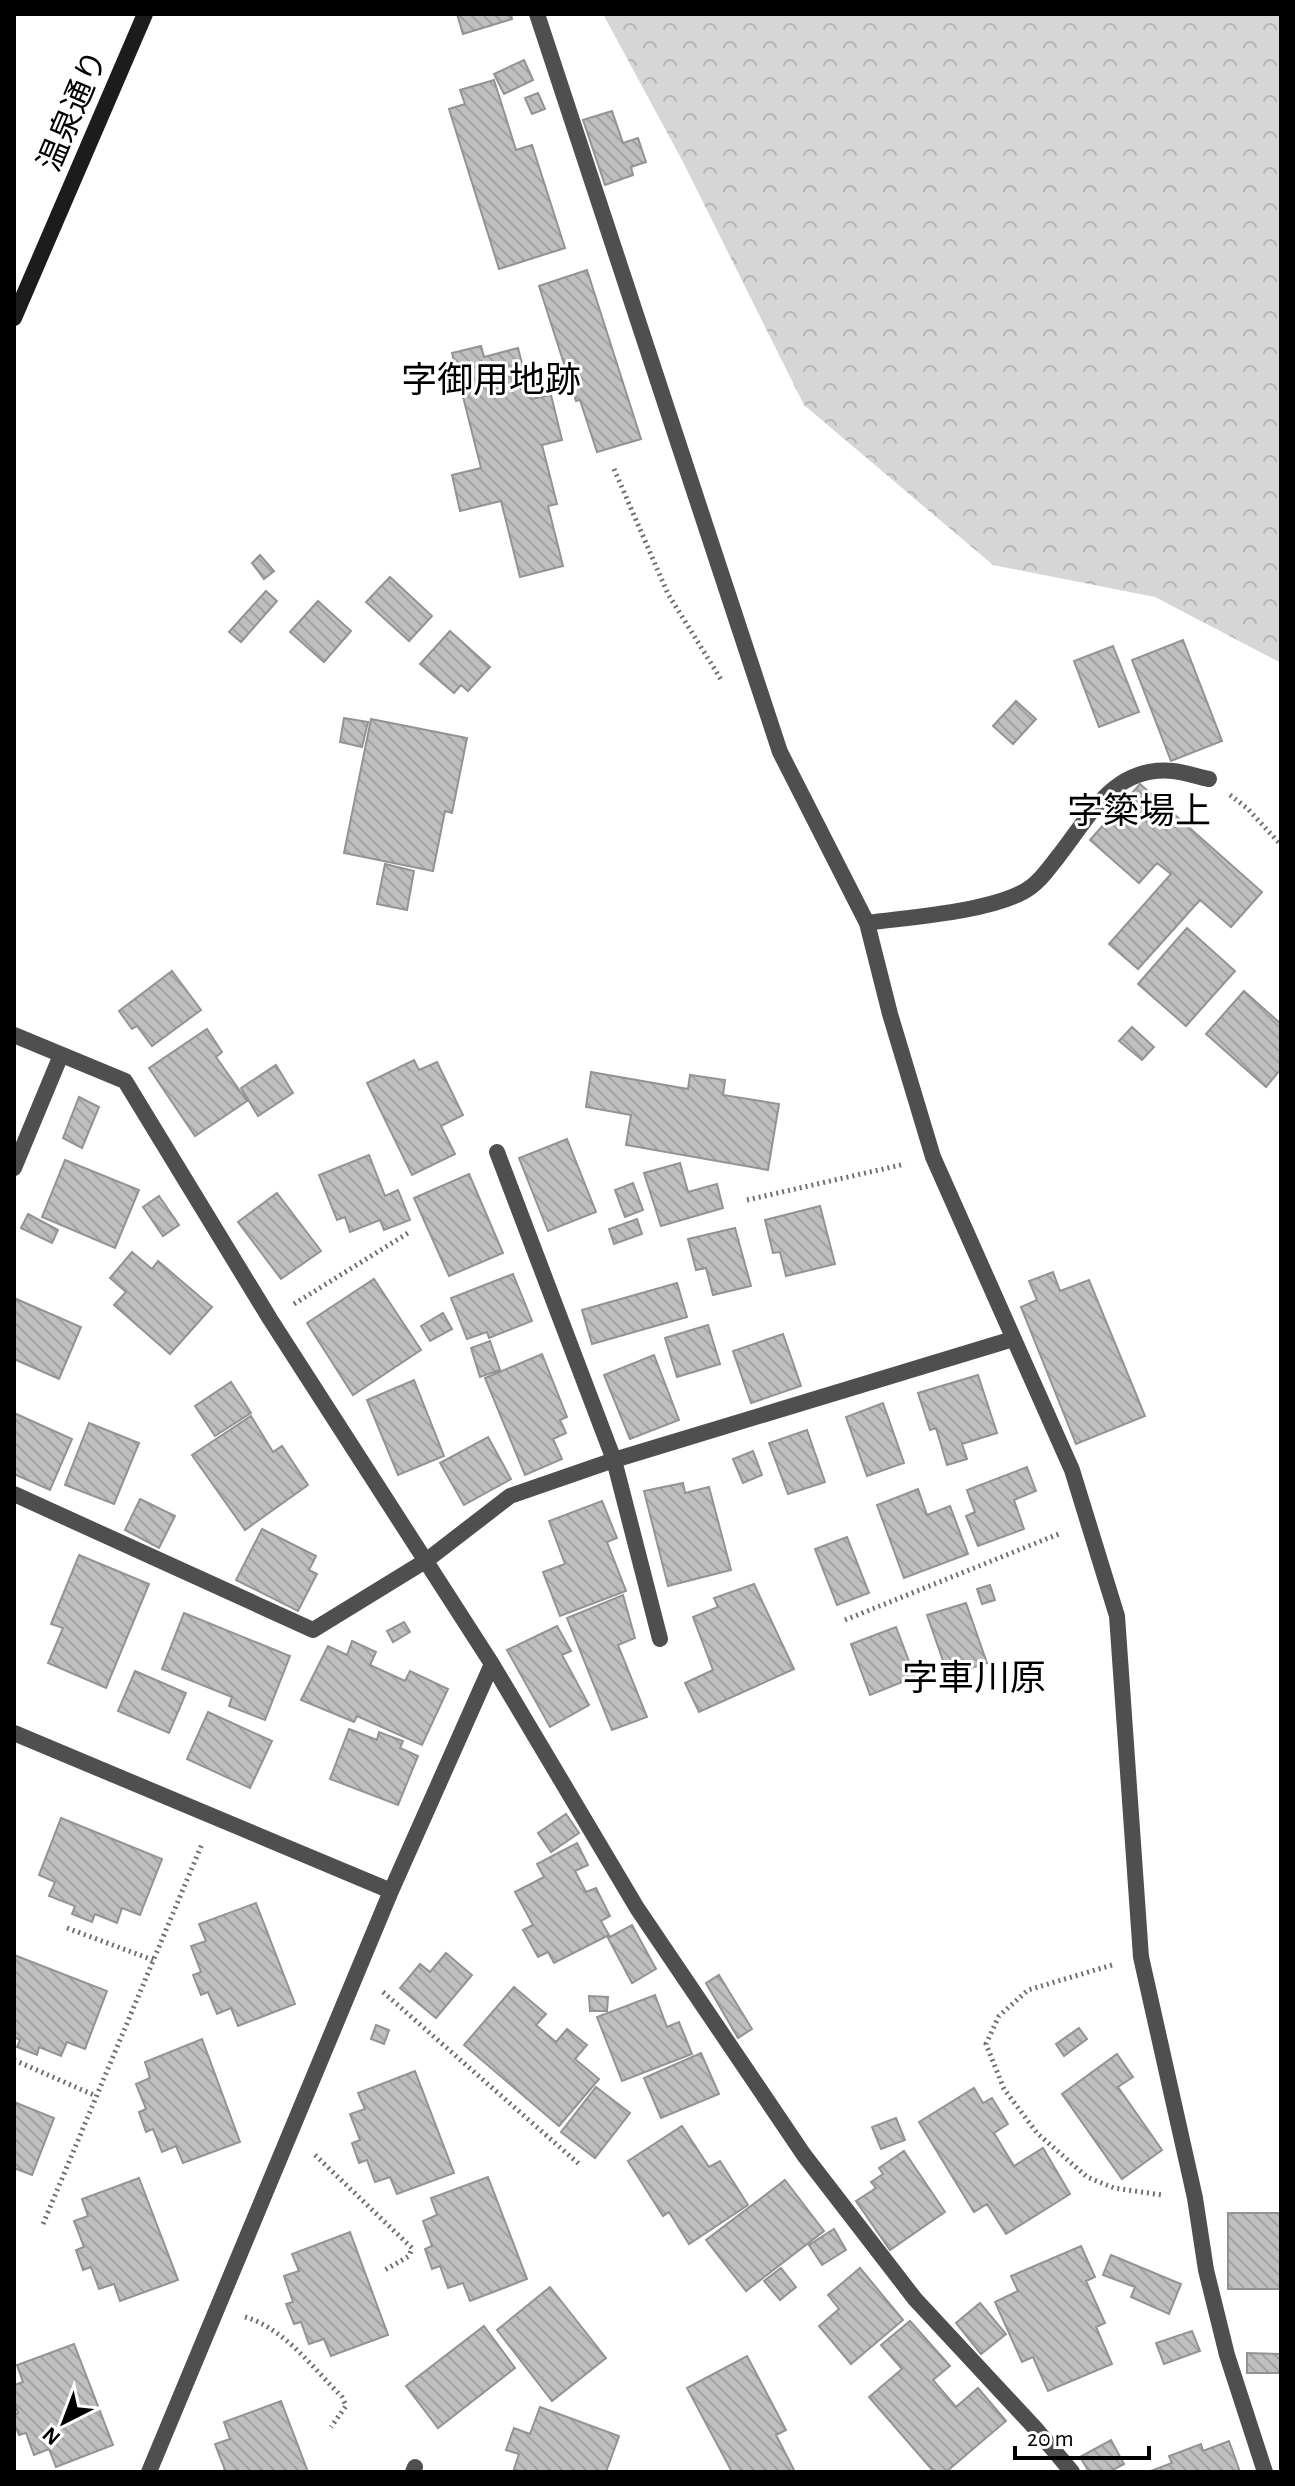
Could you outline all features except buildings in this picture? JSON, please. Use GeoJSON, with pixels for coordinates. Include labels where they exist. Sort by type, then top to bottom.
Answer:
{"type":"FeatureCollection","features":[{"type":"Feature","properties":{"kind":"street","name":"温泉通り"},"geometry":{"type":"LineString","coordinates":[[14,318],[145,14]]}},
{"type":"Feature","properties":{"kind":"street"},"geometry":{"type":"LineString","coordinates":[[537,14],[780,752],[867,923],[890,1014],[933,1157],[1072,1470],[1117,1616],[1141,1957],[1195,2198],[1206,2270],[1227,2355],[1265,2472]]}},
{"type":"Feature","properties":{"kind":"street"},"geometry":{"type":"LineString","coordinates":[[867,923],[1002,902],[1026,891],[1042,877],[1105,796],[1122,780],[1171,770],[1209,779]]}},
{"type":"Feature","properties":{"kind":"street"},"geometry":{"type":"LineString","coordinates":[[14,1035],[125,1081],[270,1319],[492,1664],[637,1908],[804,2155],[915,2299],[1072,2472]]}},
{"type":"Feature","properties":{"kind":"street"},"geometry":{"type":"LineString","coordinates":[[14,1168],[61,1055]]}},
{"type":"Feature","properties":{"kind":"street"},"geometry":{"type":"LineString","coordinates":[[497,1152],[614,1460],[660,1639]]}},
{"type":"Feature","properties":{"kind":"street"},"geometry":{"type":"LineString","coordinates":[[14,1494],[313,1630],[427,1560],[510,1496],[614,1460],[1013,1339]]}},
{"type":"Feature","properties":{"kind":"street"},"geometry":{"type":"LineString","coordinates":[[149,2472],[391,1891],[492,1664]]}},
{"type":"Feature","properties":{"kind":"street"},"geometry":{"type":"LineString","coordinates":[[14,1733],[391,1891]]}},
{"type":"Feature","properties":{"kind":"path"},"geometry":{"type":"LineString","coordinates":[[614,469],[668,594],[729,693]]}},
{"type":"Feature","properties":{"kind":"path"},"geometry":{"type":"LineString","coordinates":[[1209,779],[1247,808],[1281,845]]}},
{"type":"Feature","properties":{"kind":"path"},"geometry":{"type":"LineString","coordinates":[[747,1200],[933,1157]]}},
{"type":"Feature","properties":{"kind":"path"},"geometry":{"type":"LineString","coordinates":[[270,1319],[408,1233]]}},
{"type":"Feature","properties":{"kind":"path"},"geometry":{"type":"LineString","coordinates":[[845,1620],[1088,1522]]}},
{"type":"Feature","properties":{"kind":"path"},"geometry":{"type":"LineString","coordinates":[[43,2224],[213,1817]]}},
{"type":"Feature","properties":{"kind":"path"},"geometry":{"type":"LineString","coordinates":[[67,1928],[153,1960]]}},
{"type":"Feature","properties":{"kind":"path"},"geometry":{"type":"LineString","coordinates":[[1141,1957],[1028,1990],[999,2016],[986,2044],[1004,2089],[1037,2133],[1087,2177],[1114,2188],[1195,2198]]}},
{"type":"Feature","properties":{"kind":"path"},"geometry":{"type":"LineString","coordinates":[[359,1970],[579,2164]]}},
{"type":"Feature","properties":{"kind":"path"},"geometry":{"type":"LineString","coordinates":[[14,2060],[96,2096]]}},
{"type":"Feature","properties":{"kind":"path"},"geometry":{"type":"LineString","coordinates":[[291,2132],[412,2248],[409,2256],[385,2270]]}},
{"type":"Feature","properties":{"kind":"path"},"geometry":{"type":"LineString","coordinates":[[217,2310],[261,2322],[286,2341],[342,2397],[346,2406],[331,2427]]}},
{"type":"Feature","properties":{"kind":"green space"},"geometry":{"type":"Polygon","coordinates":[[[603,14],[1281,14],[1281,663],[1155,597],[993,565],[804,405],[683,162],[603,14]]]}},
{"type":"Feature","properties":{"kind":"district","name":"字御用地跡"},"geometry":{"type":"Point","coordinates":[491,381]}},
{"type":"Feature","properties":{"kind":"district","name":"字簗場上"},"geometry":{"type":"Point","coordinates":[1139,812]}},
{"type":"Feature","properties":{"kind":"district","name":"字車川原"},"geometry":{"type":"Point","coordinates":[974,1679]}}]}
